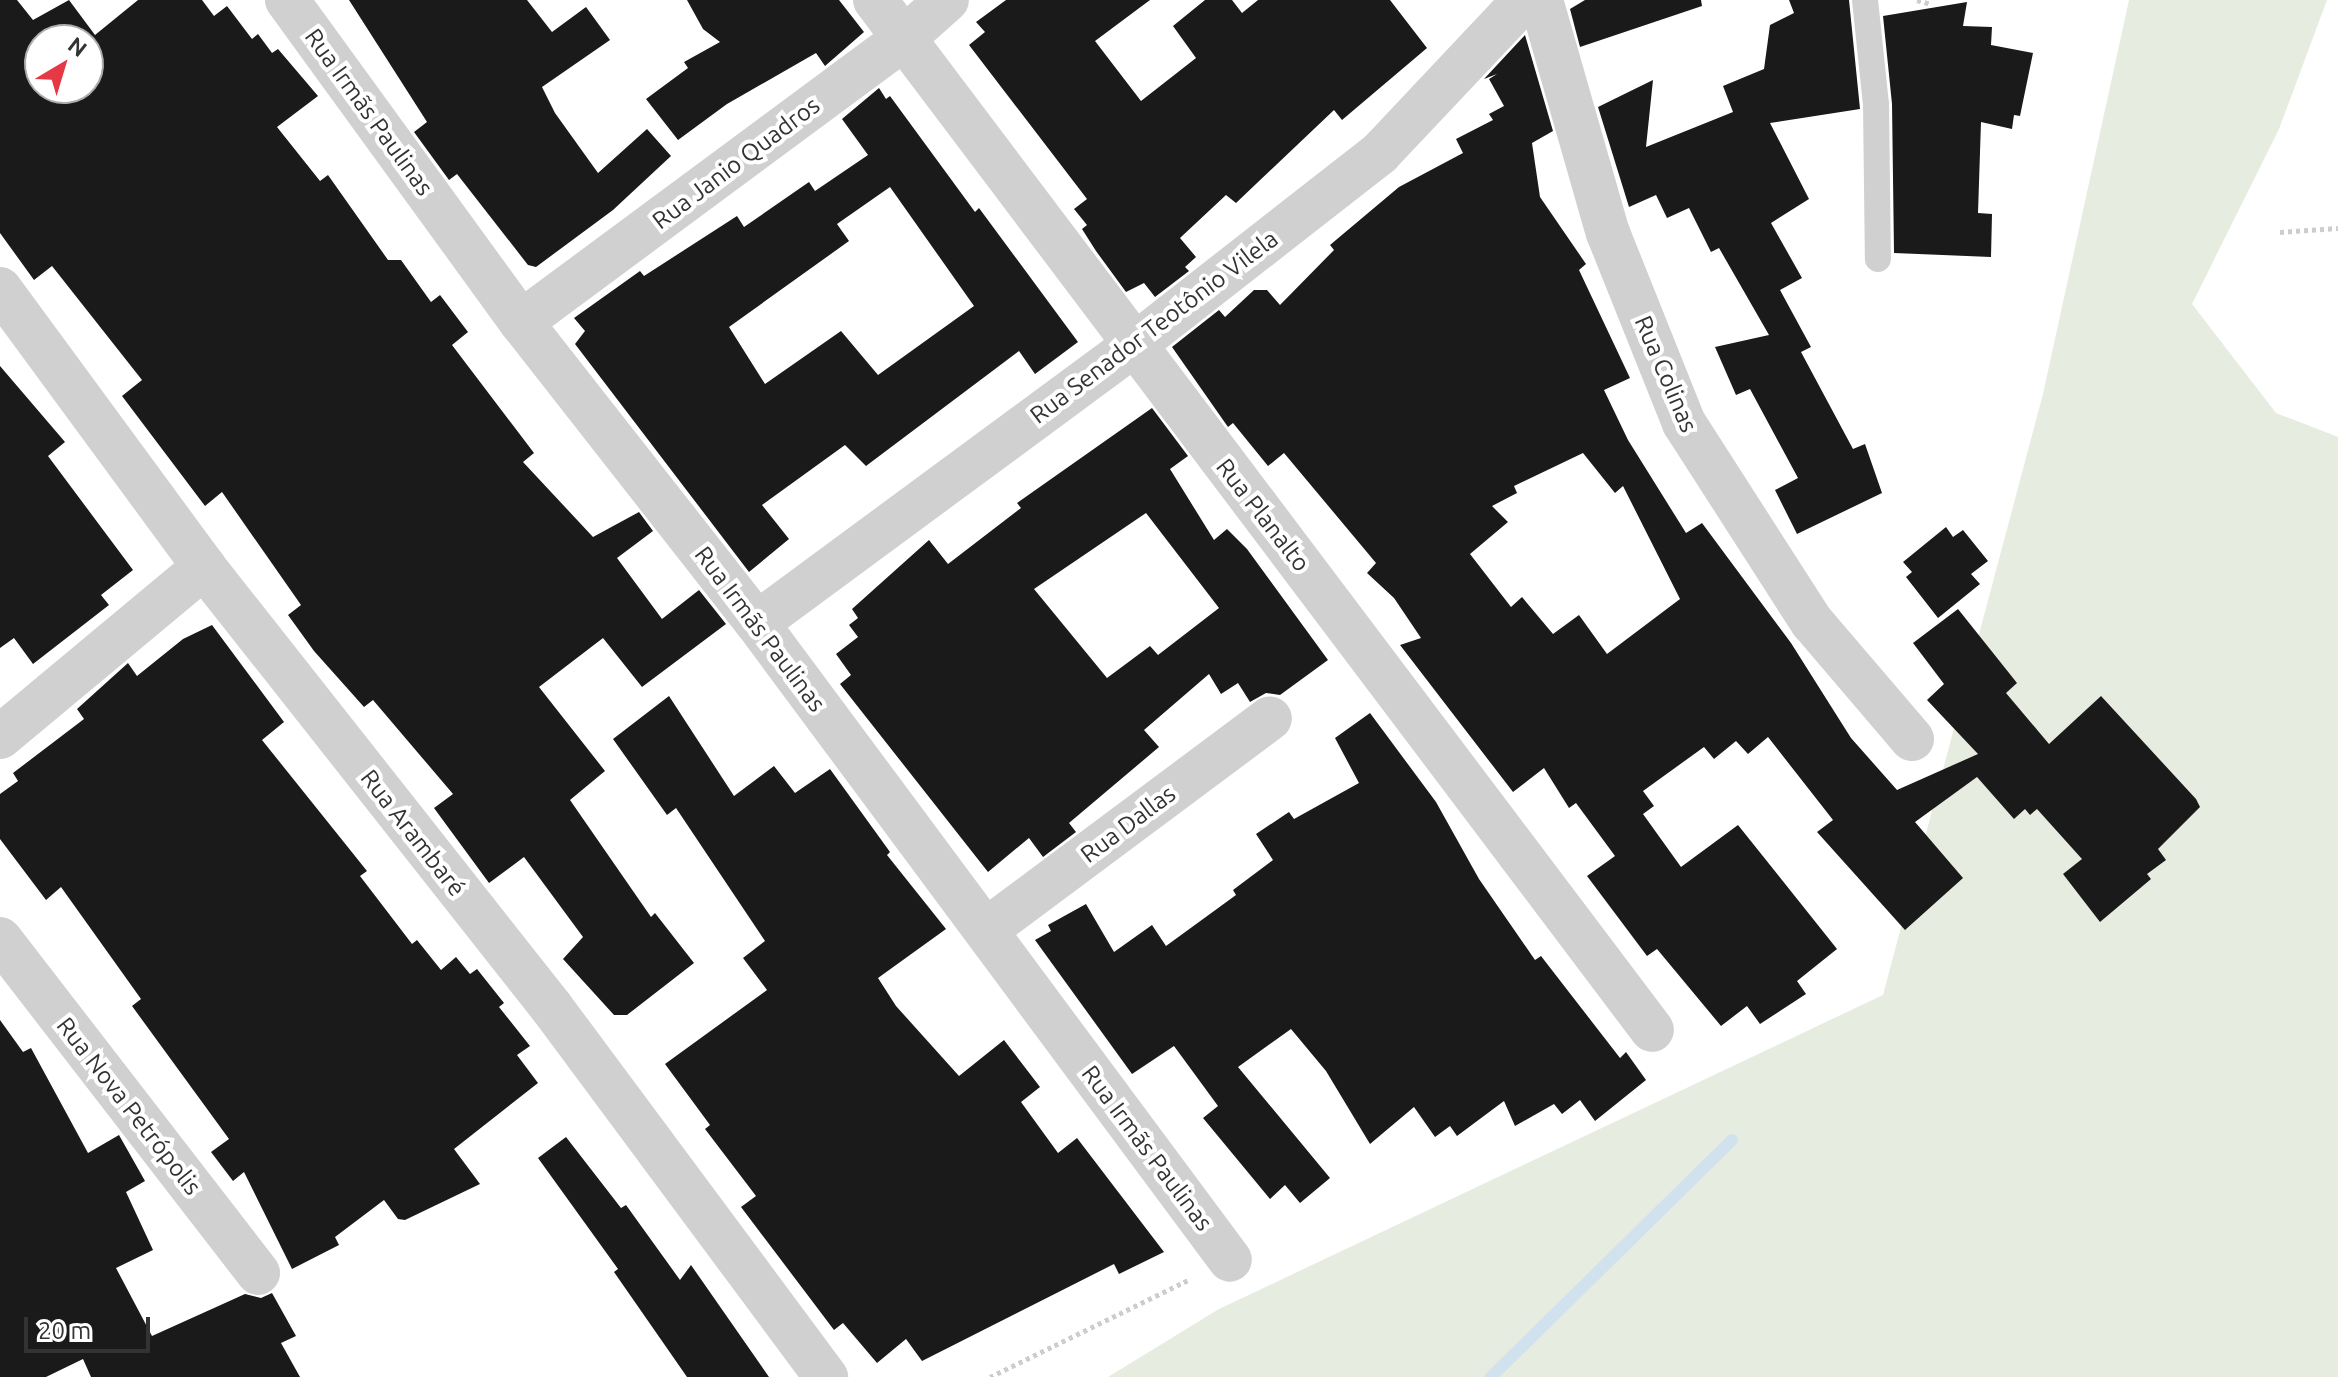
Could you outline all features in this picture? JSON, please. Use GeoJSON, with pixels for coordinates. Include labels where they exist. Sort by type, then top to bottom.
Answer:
{"type":"FeatureCollection","features":[{"type":"Feature","properties":{"kind":"street","name":"Rua Irmãs Paulinas"},"geometry":{"type":"LineString","coordinates":[[287,0],[521,322],[757,623],[1230,1260]]}},
{"type":"Feature","properties":{"kind":"street","name":"Rua Planalto"},"geometry":{"type":"LineString","coordinates":[[875,0],[902,40],[1652,1030]]}},
{"type":"Feature","properties":{"kind":"street","name":"Rua Janio Quadros"},"geometry":{"type":"LineString","coordinates":[[521,322],[902,40],[947,0]]}},
{"type":"Feature","properties":{"kind":"street","name":"Rua Senador Teotônio Vilela"},"geometry":{"type":"LineString","coordinates":[[757,623],[1133,346],[1380,153],[1524,0]]}},
{"type":"Feature","properties":{"kind":"street","name":"Rua Colinas"},"geometry":{"type":"LineString","coordinates":[[1541,0],[1608,233],[1684,423],[1812,622],[1912,739]]}},
{"type":"Feature","properties":{"kind":"street","name":"Rua Arambaré"},"geometry":{"type":"LineString","coordinates":[[0,289],[204,567],[552,1008],[826,1377]]}},
{"type":"Feature","properties":{"kind":"street"},"geometry":{"type":"LineString","coordinates":[[0,737],[204,567]]}},
{"type":"Feature","properties":{"kind":"street","name":"Rua Dallas"},"geometry":{"type":"LineString","coordinates":[[986,930],[1270,718]]}},
{"type":"Feature","properties":{"kind":"street","name":"Rua Nova Petrópolis"},"geometry":{"type":"LineString","coordinates":[[0,939],[258,1273]]}},
{"type":"Feature","properties":{"kind":"lane"},"geometry":{"type":"LineString","coordinates":[[1865,0],[1876,104],[1878,259]]}},
{"type":"Feature","properties":{"kind":"path"},"geometry":{"type":"LineString","coordinates":[[1917,0],[1931,4]]}},
{"type":"Feature","properties":{"kind":"path"},"geometry":{"type":"LineString","coordinates":[[2280,232],[2338,228]]}},
{"type":"Feature","properties":{"kind":"path"},"geometry":{"type":"LineString","coordinates":[[990,1377],[1230,1260]]}},
{"type":"Feature","properties":{"kind":"shaded area"},"geometry":{"type":"Polygon","coordinates":[[[2129,0],[2327,0],[2279,129],[2192,304],[2276,413],[2338,437],[2338,1377],[1108,1377],[1219,1309],[1883,995],[2043,394],[2129,0]]]}},
{"type":"Feature","properties":{"kind":"building"},"geometry":{"type":"Polygon","coordinates":[[[0,0],[17,0],[33,20],[69,0],[87,24],[24,24],[24,104],[104,104],[104,28],[138,0],[202,0],[214,16],[227,6],[252,39],[258,34],[272,53],[278,49],[318,96],[277,127],[320,181],[328,175],[388,260],[401,260],[431,302],[440,295],[468,332],[452,345],[534,453],[523,462],[593,537],[639,512],[653,531],[617,558],[662,619],[699,590],[726,624],[642,687],[603,638],[539,687],[605,771],[570,800],[651,917],[655,913],[694,963],[627,1015],[614,1015],[563,959],[583,937],[524,857],[489,883],[434,808],[453,794],[373,700],[364,707],[314,651],[288,615],[301,605],[222,492],[205,506],[122,396],[142,380],[52,266],[34,280],[0,233],[0,0]]]}},
{"type":"Feature","properties":{"kind":"building"},"geometry":{"type":"Polygon","coordinates":[[[349,0],[527,0],[552,32],[586,7],[610,40],[542,87],[555,113],[598,173],[647,129],[671,156],[613,210],[536,267],[528,265],[457,174],[449,180],[414,132],[427,122],[349,0]]]}},
{"type":"Feature","properties":{"kind":"building"},"geometry":{"type":"Polygon","coordinates":[[[687,0],[839,0],[864,32],[825,66],[816,53],[727,104],[678,140],[646,99],[688,68],[684,62],[720,42],[703,29],[687,0]]]}},
{"type":"Feature","properties":{"kind":"building"},"geometry":{"type":"Polygon","coordinates":[[[1006,0],[1150,0],[1095,41],[1141,101],[1196,58],[1173,26],[1205,0],[1232,0],[1242,13],[1258,0],[1390,0],[1427,48],[1342,120],[1334,110],[1236,203],[1226,195],[1180,238],[1196,257],[1185,267],[1189,271],[1155,297],[1144,283],[1126,292],[1082,229],[1087,225],[1074,209],[1087,199],[969,45],[985,32],[976,22],[1006,0]]]}},
{"type":"Feature","properties":{"kind":"building"},"geometry":{"type":"Polygon","coordinates":[[[1585,0],[1701,0],[1702,6],[1580,47],[1570,9],[1585,0]]]}},
{"type":"Feature","properties":{"kind":"building"},"geometry":{"type":"Polygon","coordinates":[[[1789,0],[1849,0],[1860,109],[1770,123],[1809,199],[1771,223],[1802,278],[1780,290],[1811,347],[1801,352],[1853,449],[1865,444],[1882,493],[1797,534],[1775,490],[1798,478],[1750,389],[1736,395],[1715,347],[1769,335],[1719,248],[1711,252],[1689,208],[1667,218],[1656,195],[1629,207],[1598,107],[1653,80],[1646,147],[1733,112],[1723,86],[1764,69],[1770,25],[1794,13],[1789,0]]]}},
{"type":"Feature","properties":{"kind":"building"},"geometry":{"type":"Polygon","coordinates":[[[1967,2],[1963,26],[1992,27],[1991,45],[2033,53],[2020,116],[2014,115],[2012,129],[1981,122],[1978,213],[1992,214],[1991,257],[1894,253],[1892,104],[1883,16],[1967,2]]]}},
{"type":"Feature","properties":{"kind":"building"},"geometry":{"type":"Polygon","coordinates":[[[1525,35],[1553,131],[1532,143],[1540,197],[1586,264],[1579,270],[1630,378],[1604,390],[1628,440],[1686,533],[1702,523],[1791,643],[1851,738],[1897,790],[1978,754],[1927,700],[1944,684],[1913,643],[1958,609],[2017,683],[2006,693],[2049,744],[2101,696],[2196,799],[2200,807],[2158,849],[2166,860],[2147,874],[2151,879],[2100,922],[2063,874],[2082,859],[2037,809],[2030,815],[2025,809],[2014,819],[1977,777],[1915,822],[1963,878],[1905,930],[1817,832],[1833,820],[1768,737],[1748,754],[1736,741],[1714,759],[1704,747],[1643,791],[1654,806],[1643,814],[1681,867],[1738,825],[1837,949],[1797,981],[1806,994],[1760,1024],[1747,1006],[1721,1026],[1657,949],[1647,956],[1587,876],[1615,856],[1576,803],[1569,808],[1544,768],[1513,792],[1400,645],[1421,638],[1394,598],[1367,573],[1376,563],[1284,453],[1268,466],[1233,423],[1228,427],[1172,347],[1219,310],[1225,317],[1254,290],[1267,290],[1280,305],[1334,250],[1330,245],[1399,187],[1463,153],[1456,139],[1493,120],[1489,114],[1504,106],[1489,79],[1497,74],[1484,79],[1525,35]],[[1583,453],[1514,486],[1517,493],[1492,506],[1508,522],[1470,554],[1511,607],[1522,597],[1553,634],[1579,615],[1607,654],[1680,599],[1623,486],[1615,493],[1583,453]]]}},
{"type":"Feature","properties":{"kind":"building"},"geometry":{"type":"Polygon","coordinates":[[[879,88],[886,99],[890,96],[975,212],[979,208],[1078,342],[1035,374],[1019,351],[866,466],[845,445],[762,505],[789,539],[749,572],[575,344],[585,331],[574,318],[640,271],[644,276],[737,216],[744,227],[809,182],[815,191],[868,155],[842,119],[879,88]],[[890,187],[837,224],[849,241],[729,327],[765,384],[841,331],[878,375],[974,306],[890,187]]]}},
{"type":"Feature","properties":{"kind":"building"},"geometry":{"type":"Polygon","coordinates":[[[0,366],[65,442],[48,456],[133,570],[101,595],[109,605],[33,664],[14,638],[0,648],[0,366]]]}},
{"type":"Feature","properties":{"kind":"building"},"geometry":{"type":"Polygon","coordinates":[[[1152,408],[1188,456],[1170,469],[1214,540],[1227,529],[1247,549],[1328,660],[1280,695],[1266,693],[1250,702],[1238,683],[1221,694],[1209,674],[1144,730],[1159,747],[1069,823],[1076,832],[1043,857],[1029,838],[988,872],[840,684],[851,675],[836,654],[858,637],[849,625],[858,618],[852,609],[929,540],[948,564],[1021,508],[1017,503],[1152,408]],[[1146,513],[1034,589],[1107,678],[1150,646],[1158,655],[1219,608],[1146,513]]]}},
{"type":"Feature","properties":{"kind":"building"},"geometry":{"type":"Polygon","coordinates":[[[1946,527],[1953,537],[1963,530],[1988,561],[1971,574],[1980,584],[1938,618],[1906,577],[1912,572],[1903,562],[1946,527]]]}},
{"type":"Feature","properties":{"kind":"building"},"geometry":{"type":"Polygon","coordinates":[[[212,625],[284,722],[262,740],[367,871],[360,876],[412,944],[417,940],[441,970],[456,957],[470,974],[477,969],[504,1003],[499,1007],[530,1046],[517,1055],[538,1083],[454,1149],[480,1184],[405,1220],[398,1219],[384,1200],[335,1237],[339,1245],[292,1269],[244,1172],[233,1181],[211,1152],[229,1139],[132,1006],[141,999],[61,887],[46,900],[0,839],[0,794],[18,781],[13,773],[84,719],[77,709],[128,663],[137,676],[183,639],[212,625]]]}},
{"type":"Feature","properties":{"kind":"building"},"geometry":{"type":"Polygon","coordinates":[[[669,696],[734,796],[774,766],[795,793],[830,769],[890,852],[887,855],[946,929],[878,978],[896,1006],[959,1076],[1004,1040],[1040,1087],[1021,1102],[1058,1153],[1077,1138],[1164,1252],[1119,1274],[1114,1264],[922,1361],[906,1339],[877,1363],[843,1323],[834,1330],[741,1207],[756,1196],[705,1129],[710,1125],[665,1064],[767,990],[743,958],[765,941],[676,808],[667,815],[613,739],[669,696]]]}},
{"type":"Feature","properties":{"kind":"building"},"geometry":{"type":"Polygon","coordinates":[[[1370,713],[1436,802],[1479,879],[1535,960],[1541,956],[1620,1058],[1626,1052],[1646,1080],[1595,1121],[1580,1100],[1562,1114],[1554,1104],[1515,1126],[1504,1101],[1457,1136],[1450,1126],[1435,1137],[1414,1107],[1370,1144],[1326,1071],[1291,1029],[1238,1067],[1330,1178],[1300,1203],[1285,1185],[1270,1199],[1203,1118],[1218,1106],[1174,1046],[1132,1074],[1035,940],[1051,931],[1048,925],[1086,904],[1114,952],[1152,925],[1166,946],[1236,895],[1233,890],[1273,860],[1256,834],[1289,812],[1294,819],[1359,783],[1335,738],[1370,713]]]}},
{"type":"Feature","properties":{"kind":"building"},"geometry":{"type":"Polygon","coordinates":[[[0,1020],[23,1052],[31,1048],[88,1153],[119,1135],[145,1181],[126,1192],[153,1250],[116,1268],[152,1336],[245,1294],[261,1298],[272,1293],[296,1336],[281,1343],[300,1377],[91,1377],[83,1359],[46,1377],[0,1377],[0,1020]]]}},
{"type":"Feature","properties":{"kind":"building"},"geometry":{"type":"Polygon","coordinates":[[[566,1137],[621,1208],[626,1205],[680,1280],[691,1265],[769,1377],[687,1377],[614,1272],[618,1269],[538,1158],[566,1137]]]}},
{"type":"Feature","properties":{"kind":"waterway"},"geometry":{"type":"LineString","coordinates":[[1491,1377],[1732,1140]]}}]}
